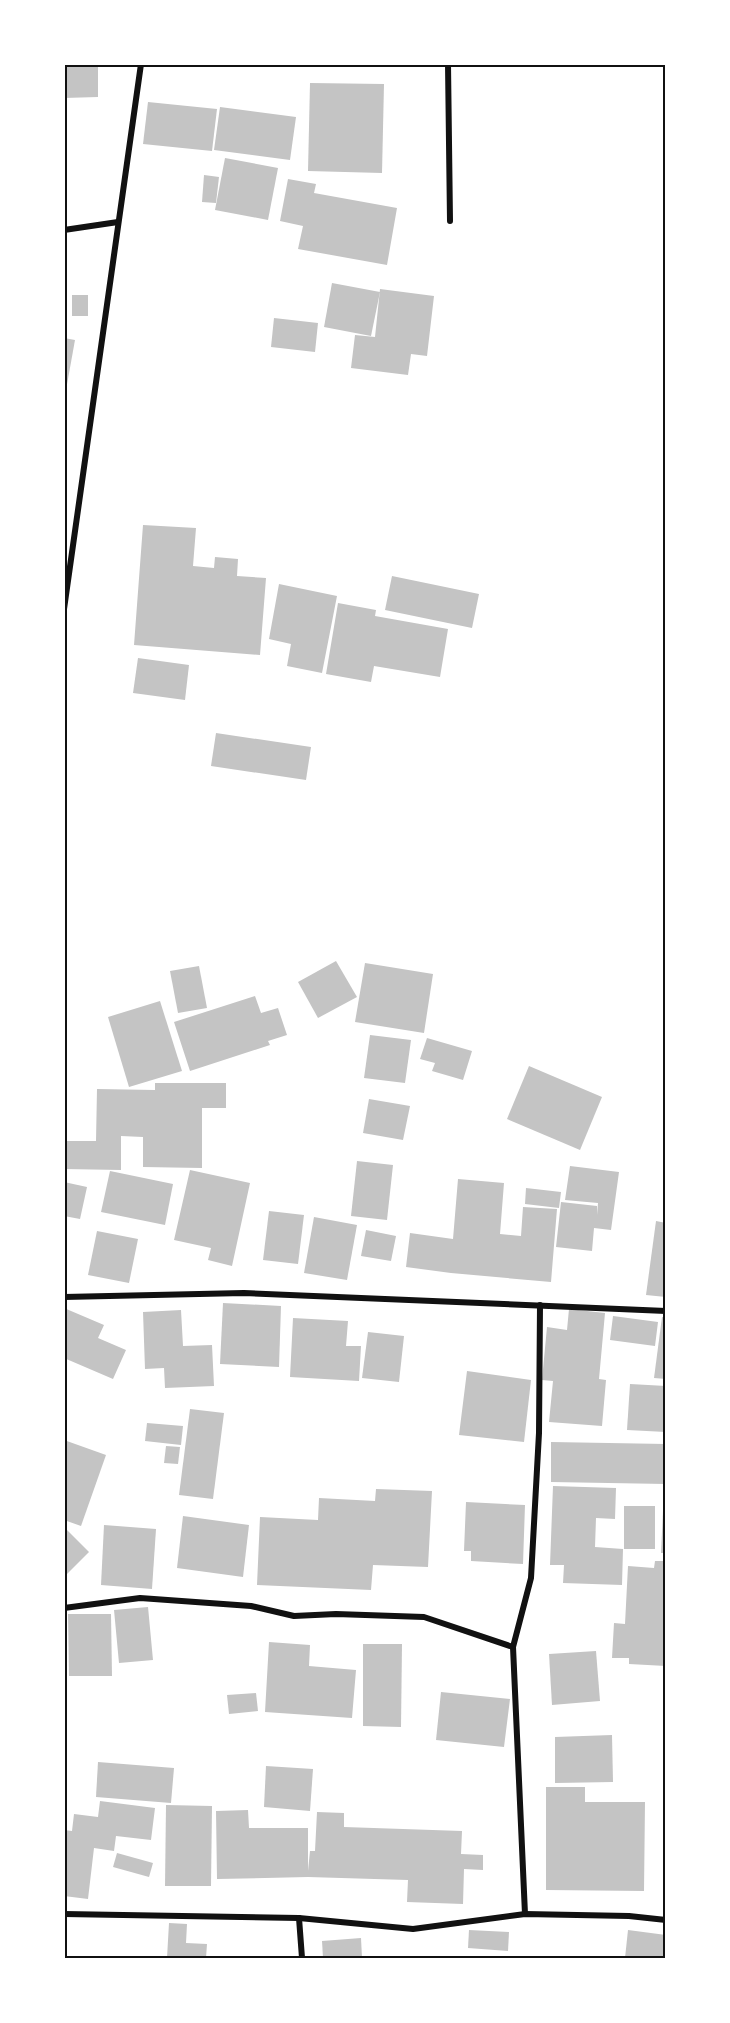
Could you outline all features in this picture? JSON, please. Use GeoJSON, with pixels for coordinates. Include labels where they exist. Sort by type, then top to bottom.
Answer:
{"type":"FeatureCollection","features":[{"type":"Feature","properties":{"kind":"street"},"geometry":{"type":"LineString","coordinates":[[64,609],[141,64]]}},
{"type":"Feature","properties":{"kind":"street"},"geometry":{"type":"LineString","coordinates":[[448,64],[450,221]]}},
{"type":"Feature","properties":{"kind":"street"},"geometry":{"type":"LineString","coordinates":[[64,231],[118,222]]}},
{"type":"Feature","properties":{"kind":"street"},"geometry":{"type":"LineString","coordinates":[[64,1298],[244,1293],[666,1311]]}},
{"type":"Feature","properties":{"kind":"street"},"geometry":{"type":"LineString","coordinates":[[525,1914],[513,1647],[531,1578],[539,1433],[540,1305]]}},
{"type":"Feature","properties":{"kind":"street"},"geometry":{"type":"LineString","coordinates":[[64,1608],[140,1598],[251,1606],[294,1616],[336,1614],[424,1617],[513,1647]]}},
{"type":"Feature","properties":{"kind":"street"},"geometry":{"type":"LineString","coordinates":[[64,1914],[299,1918],[413,1929],[525,1914],[629,1916],[666,1920]]}},
{"type":"Feature","properties":{"kind":"street"},"geometry":{"type":"LineString","coordinates":[[299,1918],[302,1959]]}},
{"type":"Feature","properties":{"kind":"building"},"geometry":{"type":"Polygon","coordinates":[[[64,67],[98,67],[98,97],[64,98],[64,67]]]}},
{"type":"Feature","properties":{"kind":"building"},"geometry":{"type":"Polygon","coordinates":[[[310,83],[384,84],[382,173],[308,171],[310,83]]]}},
{"type":"Feature","properties":{"kind":"building"},"geometry":{"type":"Polygon","coordinates":[[[148,102],[217,109],[212,151],[143,144],[148,102]]]}},
{"type":"Feature","properties":{"kind":"building"},"geometry":{"type":"Polygon","coordinates":[[[220,107],[296,117],[290,160],[214,150],[220,107]]]}},
{"type":"Feature","properties":{"kind":"building"},"geometry":{"type":"Polygon","coordinates":[[[225,158],[278,168],[268,220],[215,210],[225,158]]]}},
{"type":"Feature","properties":{"kind":"building"},"geometry":{"type":"Polygon","coordinates":[[[204,175],[219,177],[216,203],[202,202],[204,175]]]}},
{"type":"Feature","properties":{"kind":"building"},"geometry":{"type":"Polygon","coordinates":[[[288,179],[316,184],[314,193],[397,208],[387,265],[298,249],[303,226],[280,221],[288,179]]]}},
{"type":"Feature","properties":{"kind":"building"},"geometry":{"type":"Polygon","coordinates":[[[332,283],[380,292],[371,336],[324,327],[332,283]]]}},
{"type":"Feature","properties":{"kind":"building"},"geometry":{"type":"Polygon","coordinates":[[[380,289],[434,296],[427,356],[411,354],[408,375],[351,368],[355,335],[375,337],[380,289]]]}},
{"type":"Feature","properties":{"kind":"building"},"geometry":{"type":"Polygon","coordinates":[[[72,295],[88,295],[88,316],[72,316],[72,295]]]}},
{"type":"Feature","properties":{"kind":"building"},"geometry":{"type":"Polygon","coordinates":[[[274,318],[318,323],[315,352],[271,347],[274,318]]]}},
{"type":"Feature","properties":{"kind":"building"},"geometry":{"type":"Polygon","coordinates":[[[64,338],[75,340],[66,390],[64,389],[64,338]]]}},
{"type":"Feature","properties":{"kind":"building"},"geometry":{"type":"Polygon","coordinates":[[[143,525],[196,528],[193,566],[214,568],[215,557],[238,559],[237,576],[266,578],[260,655],[134,645],[143,525]]]}},
{"type":"Feature","properties":{"kind":"building"},"geometry":{"type":"Polygon","coordinates":[[[392,576],[479,594],[472,628],[385,610],[392,576]]]}},
{"type":"Feature","properties":{"kind":"building"},"geometry":{"type":"Polygon","coordinates":[[[279,584],[337,596],[322,673],[287,666],[291,644],[269,639],[279,584]]]}},
{"type":"Feature","properties":{"kind":"building"},"geometry":{"type":"Polygon","coordinates":[[[338,603],[376,610],[375,616],[448,629],[440,677],[374,666],[371,682],[326,674],[338,603]]]}},
{"type":"Feature","properties":{"kind":"building"},"geometry":{"type":"Polygon","coordinates":[[[138,658],[189,665],[185,700],[133,693],[138,658]]]}},
{"type":"Feature","properties":{"kind":"building"},"geometry":{"type":"Polygon","coordinates":[[[216,733],[311,747],[306,780],[211,766],[216,733]]]}},
{"type":"Feature","properties":{"kind":"building"},"geometry":{"type":"Polygon","coordinates":[[[336,961],[357,997],[318,1018],[298,982],[336,961]]]}},
{"type":"Feature","properties":{"kind":"building"},"geometry":{"type":"Polygon","coordinates":[[[365,963],[433,974],[424,1033],[355,1022],[365,963]]]}},
{"type":"Feature","properties":{"kind":"building"},"geometry":{"type":"Polygon","coordinates":[[[199,966],[207,1008],[178,1013],[170,971],[199,966]]]}},
{"type":"Feature","properties":{"kind":"building"},"geometry":{"type":"Polygon","coordinates":[[[255,996],[261,1013],[278,1008],[287,1035],[268,1041],[270,1045],[190,1071],[174,1022],[255,996]]]}},
{"type":"Feature","properties":{"kind":"building"},"geometry":{"type":"Polygon","coordinates":[[[160,1001],[182,1071],[129,1087],[108,1017],[160,1001]]]}},
{"type":"Feature","properties":{"kind":"building"},"geometry":{"type":"Polygon","coordinates":[[[370,1035],[411,1040],[405,1083],[364,1078],[370,1035]]]}},
{"type":"Feature","properties":{"kind":"building"},"geometry":{"type":"Polygon","coordinates":[[[427,1038],[472,1051],[463,1080],[432,1071],[435,1063],[420,1059],[427,1038]]]}},
{"type":"Feature","properties":{"kind":"building"},"geometry":{"type":"Polygon","coordinates":[[[529,1066],[602,1097],[580,1150],[507,1119],[529,1066]]]}},
{"type":"Feature","properties":{"kind":"building"},"geometry":{"type":"Polygon","coordinates":[[[155,1083],[226,1083],[226,1108],[202,1108],[202,1168],[143,1167],[143,1137],[121,1136],[121,1170],[64,1169],[64,1141],[96,1141],[97,1089],[155,1090],[155,1083]]]}},
{"type":"Feature","properties":{"kind":"building"},"geometry":{"type":"Polygon","coordinates":[[[369,1099],[410,1106],[403,1140],[363,1133],[369,1099]]]}},
{"type":"Feature","properties":{"kind":"building"},"geometry":{"type":"Polygon","coordinates":[[[357,1161],[393,1165],[387,1220],[351,1216],[357,1161]]]}},
{"type":"Feature","properties":{"kind":"building"},"geometry":{"type":"Polygon","coordinates":[[[570,1166],[619,1172],[611,1230],[594,1228],[592,1251],[556,1247],[561,1202],[597,1206],[597,1215],[598,1203],[565,1200],[570,1166]]]}},
{"type":"Feature","properties":{"kind":"building"},"geometry":{"type":"Polygon","coordinates":[[[190,1170],[250,1183],[232,1266],[208,1260],[211,1248],[174,1240],[190,1170]]]}},
{"type":"Feature","properties":{"kind":"building"},"geometry":{"type":"Polygon","coordinates":[[[110,1171],[173,1184],[165,1225],[101,1212],[110,1171]]]}},
{"type":"Feature","properties":{"kind":"building"},"geometry":{"type":"Polygon","coordinates":[[[458,1179],[504,1183],[500,1234],[521,1236],[523,1207],[557,1209],[551,1282],[406,1267],[410,1233],[453,1239],[458,1179]]]}},
{"type":"Feature","properties":{"kind":"building"},"geometry":{"type":"Polygon","coordinates":[[[64,1182],[87,1187],[80,1219],[64,1216],[64,1182]]]}},
{"type":"Feature","properties":{"kind":"building"},"geometry":{"type":"Polygon","coordinates":[[[526,1188],[561,1192],[559,1208],[525,1204],[526,1188]]]}},
{"type":"Feature","properties":{"kind":"building"},"geometry":{"type":"Polygon","coordinates":[[[269,1211],[304,1215],[298,1264],[263,1260],[269,1211]]]}},
{"type":"Feature","properties":{"kind":"building"},"geometry":{"type":"Polygon","coordinates":[[[314,1217],[357,1225],[347,1280],[304,1273],[314,1217]]]}},
{"type":"Feature","properties":{"kind":"building"},"geometry":{"type":"Polygon","coordinates":[[[656,1221],[666,1223],[666,1297],[646,1295],[656,1221]]]}},
{"type":"Feature","properties":{"kind":"building"},"geometry":{"type":"Polygon","coordinates":[[[366,1230],[396,1236],[391,1261],[361,1256],[366,1230]]]}},
{"type":"Feature","properties":{"kind":"building"},"geometry":{"type":"Polygon","coordinates":[[[97,1231],[138,1239],[129,1283],[88,1275],[97,1231]]]}},
{"type":"Feature","properties":{"kind":"building"},"geometry":{"type":"Polygon","coordinates":[[[223,1303],[281,1306],[279,1367],[220,1364],[223,1303]]]}},
{"type":"Feature","properties":{"kind":"building"},"geometry":{"type":"Polygon","coordinates":[[[64,1308],[104,1325],[98,1338],[126,1350],[113,1379],[64,1358],[64,1308]]]}},
{"type":"Feature","properties":{"kind":"building"},"geometry":{"type":"Polygon","coordinates":[[[569,1309],[605,1313],[599,1379],[606,1380],[602,1426],[549,1422],[553,1381],[542,1380],[547,1327],[567,1330],[569,1309]]]}},
{"type":"Feature","properties":{"kind":"building"},"geometry":{"type":"Polygon","coordinates":[[[181,1310],[183,1346],[212,1345],[214,1386],[165,1388],[164,1368],[145,1369],[143,1312],[181,1310]]]}},
{"type":"Feature","properties":{"kind":"building"},"geometry":{"type":"Polygon","coordinates":[[[613,1316],[658,1322],[655,1346],[610,1340],[613,1316]]]}},
{"type":"Feature","properties":{"kind":"building"},"geometry":{"type":"Polygon","coordinates":[[[662,1317],[666,1318],[666,1379],[654,1378],[662,1317]]]}},
{"type":"Feature","properties":{"kind":"building"},"geometry":{"type":"Polygon","coordinates":[[[293,1318],[348,1321],[346,1346],[361,1346],[359,1381],[290,1377],[293,1318]]]}},
{"type":"Feature","properties":{"kind":"building"},"geometry":{"type":"Polygon","coordinates":[[[368,1332],[404,1336],[399,1382],[362,1378],[368,1332]]]}},
{"type":"Feature","properties":{"kind":"building"},"geometry":{"type":"Polygon","coordinates":[[[467,1371],[531,1380],[524,1442],[459,1435],[467,1371]]]}},
{"type":"Feature","properties":{"kind":"building"},"geometry":{"type":"Polygon","coordinates":[[[630,1384],[666,1386],[666,1432],[627,1430],[630,1384]]]}},
{"type":"Feature","properties":{"kind":"building"},"geometry":{"type":"Polygon","coordinates":[[[190,1409],[224,1413],[213,1499],[179,1495],[190,1409]]]}},
{"type":"Feature","properties":{"kind":"building"},"geometry":{"type":"Polygon","coordinates":[[[147,1423],[183,1426],[181,1445],[145,1441],[147,1423]]]}},
{"type":"Feature","properties":{"kind":"building"},"geometry":{"type":"Polygon","coordinates":[[[64,1440],[106,1455],[81,1526],[64,1520],[64,1440]]]}},
{"type":"Feature","properties":{"kind":"building"},"geometry":{"type":"Polygon","coordinates":[[[551,1442],[666,1444],[666,1484],[551,1482],[551,1442]]]}},
{"type":"Feature","properties":{"kind":"building"},"geometry":{"type":"Polygon","coordinates":[[[166,1446],[180,1447],[178,1464],[164,1463],[166,1446]]]}},
{"type":"Feature","properties":{"kind":"building"},"geometry":{"type":"Polygon","coordinates":[[[553,1486],[616,1488],[615,1519],[596,1518],[595,1547],[623,1549],[622,1585],[563,1583],[564,1565],[550,1565],[553,1486]]]}},
{"type":"Feature","properties":{"kind":"building"},"geometry":{"type":"Polygon","coordinates":[[[376,1489],[432,1491],[428,1567],[373,1565],[371,1590],[257,1585],[260,1517],[318,1520],[319,1498],[375,1501],[376,1489]]]}},
{"type":"Feature","properties":{"kind":"building"},"geometry":{"type":"Polygon","coordinates":[[[466,1502],[525,1505],[523,1564],[471,1561],[471,1551],[464,1551],[466,1502]]]}},
{"type":"Feature","properties":{"kind":"building"},"geometry":{"type":"Polygon","coordinates":[[[624,1506],[655,1506],[655,1549],[624,1549],[624,1506]]]}},
{"type":"Feature","properties":{"kind":"building"},"geometry":{"type":"Polygon","coordinates":[[[663,1511],[666,1511],[666,1553],[661,1553],[663,1511]]]}},
{"type":"Feature","properties":{"kind":"building"},"geometry":{"type":"Polygon","coordinates":[[[183,1516],[249,1525],[243,1577],[177,1568],[183,1516]]]}},
{"type":"Feature","properties":{"kind":"building"},"geometry":{"type":"Polygon","coordinates":[[[104,1525],[156,1529],[152,1589],[101,1585],[104,1525]]]}},
{"type":"Feature","properties":{"kind":"building"},"geometry":{"type":"Polygon","coordinates":[[[64,1527],[89,1552],[64,1577],[64,1527]]]}},
{"type":"Feature","properties":{"kind":"building"},"geometry":{"type":"Polygon","coordinates":[[[655,1561],[666,1561],[666,1666],[629,1664],[629,1658],[612,1658],[614,1623],[625,1624],[628,1566],[654,1568],[655,1561]]]}},
{"type":"Feature","properties":{"kind":"building"},"geometry":{"type":"Polygon","coordinates":[[[148,1607],[153,1660],[119,1663],[114,1610],[148,1607]]]}},
{"type":"Feature","properties":{"kind":"building"},"geometry":{"type":"Polygon","coordinates":[[[68,1614],[111,1614],[112,1676],[69,1676],[68,1614]]]}},
{"type":"Feature","properties":{"kind":"building"},"geometry":{"type":"Polygon","coordinates":[[[269,1642],[310,1645],[309,1666],[356,1670],[352,1718],[265,1712],[269,1642]]]}},
{"type":"Feature","properties":{"kind":"building"},"geometry":{"type":"Polygon","coordinates":[[[363,1644],[402,1644],[401,1727],[363,1726],[363,1644]]]}},
{"type":"Feature","properties":{"kind":"building"},"geometry":{"type":"Polygon","coordinates":[[[596,1651],[600,1701],[552,1705],[549,1654],[596,1651]]]}},
{"type":"Feature","properties":{"kind":"building"},"geometry":{"type":"Polygon","coordinates":[[[441,1692],[510,1699],[504,1747],[436,1740],[441,1692]]]}},
{"type":"Feature","properties":{"kind":"building"},"geometry":{"type":"Polygon","coordinates":[[[256,1693],[258,1711],[229,1714],[227,1695],[256,1693]]]}},
{"type":"Feature","properties":{"kind":"building"},"geometry":{"type":"Polygon","coordinates":[[[612,1735],[613,1782],[555,1783],[555,1737],[612,1735]]]}},
{"type":"Feature","properties":{"kind":"building"},"geometry":{"type":"Polygon","coordinates":[[[98,1762],[174,1768],[171,1803],[96,1797],[98,1762]]]}},
{"type":"Feature","properties":{"kind":"building"},"geometry":{"type":"Polygon","coordinates":[[[266,1766],[313,1769],[310,1811],[264,1807],[266,1766]]]}},
{"type":"Feature","properties":{"kind":"building"},"geometry":{"type":"Polygon","coordinates":[[[546,1787],[585,1787],[585,1802],[645,1802],[644,1891],[546,1890],[546,1787]]]}},
{"type":"Feature","properties":{"kind":"building"},"geometry":{"type":"Polygon","coordinates":[[[100,1801],[155,1808],[151,1840],[116,1836],[114,1851],[94,1848],[88,1899],[64,1896],[64,1830],[72,1831],[74,1814],[98,1817],[100,1801]]]}},
{"type":"Feature","properties":{"kind":"building"},"geometry":{"type":"Polygon","coordinates":[[[166,1805],[212,1806],[211,1886],[165,1886],[166,1805]]]}},
{"type":"Feature","properties":{"kind":"building"},"geometry":{"type":"Polygon","coordinates":[[[248,1810],[249,1828],[308,1828],[308,1871],[310,1851],[315,1851],[317,1812],[344,1813],[344,1827],[462,1831],[461,1854],[483,1855],[483,1870],[464,1869],[463,1904],[407,1902],[408,1880],[308,1877],[217,1879],[216,1811],[248,1810]]]}},
{"type":"Feature","properties":{"kind":"building"},"geometry":{"type":"Polygon","coordinates":[[[117,1853],[153,1863],[149,1877],[113,1867],[117,1853]]]}},
{"type":"Feature","properties":{"kind":"building"},"geometry":{"type":"Polygon","coordinates":[[[169,1923],[187,1924],[186,1943],[207,1944],[206,1958],[167,1958],[169,1923]]]}},
{"type":"Feature","properties":{"kind":"building"},"geometry":{"type":"Polygon","coordinates":[[[469,1930],[509,1932],[508,1951],[468,1948],[469,1930]]]}},
{"type":"Feature","properties":{"kind":"building"},"geometry":{"type":"Polygon","coordinates":[[[628,1930],[666,1935],[666,1958],[625,1958],[628,1930]]]}},
{"type":"Feature","properties":{"kind":"building"},"geometry":{"type":"Polygon","coordinates":[[[361,1938],[362,1958],[323,1958],[322,1941],[361,1938]]]}}]}
